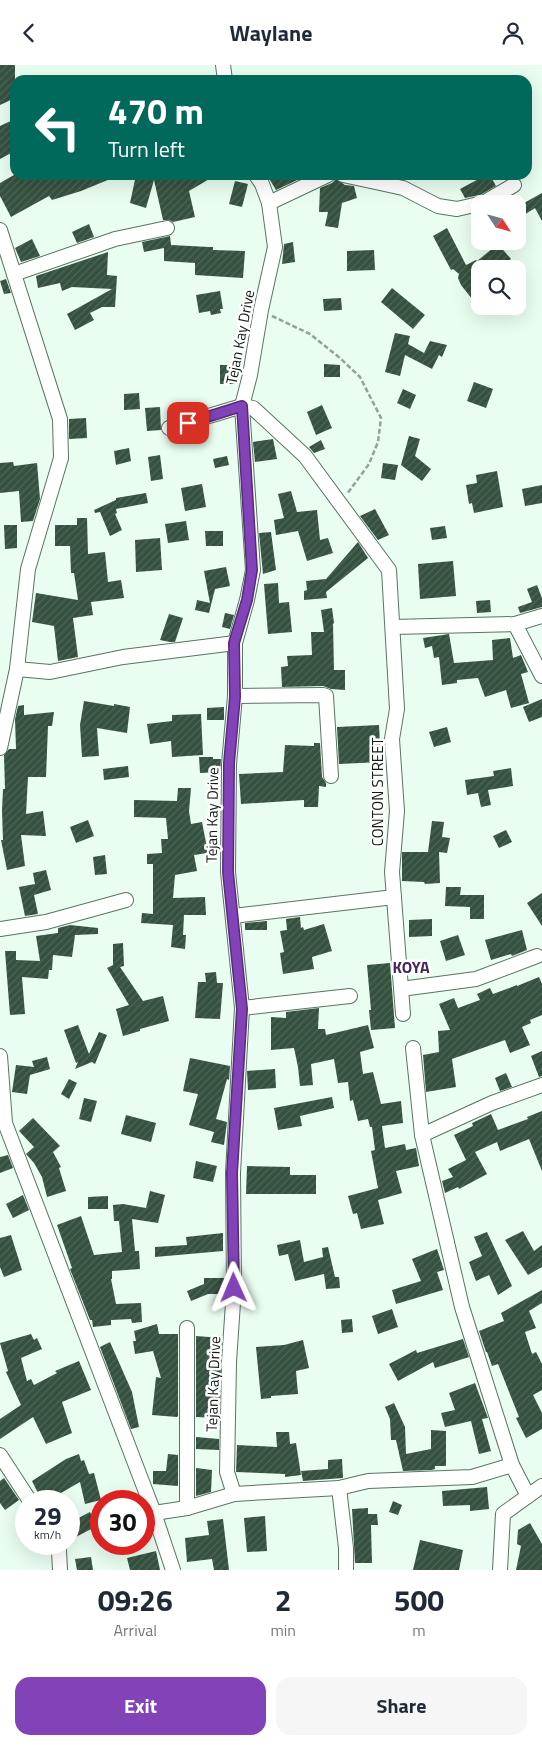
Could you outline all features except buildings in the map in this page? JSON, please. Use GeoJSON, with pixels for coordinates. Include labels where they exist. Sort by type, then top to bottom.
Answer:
{"type":"FeatureCollection","features":[{"type":"Feature","properties":{"kind":"street","name":"Tejan Kay Drive"},"geometry":{"type":"LineString","coordinates":[[234,1494],[227,1472],[229,1362],[234,1288],[232,1173],[242,1009],[228,872],[229,763],[235,697],[234,643],[247,600],[252,570],[242,406],[250,375],[261,310],[275,247],[270,203],[259,180]]}},
{"type":"Feature","properties":{"kind":"street"},"geometry":{"type":"LineString","coordinates":[[270,203],[318,180]]}},
{"type":"Feature","properties":{"kind":"street"},"geometry":{"type":"LineString","coordinates":[[366,180],[403,188],[438,206],[457,209],[483,203],[514,185]]}},
{"type":"Feature","properties":{"kind":"street"},"geometry":{"type":"LineString","coordinates":[[14,274],[115,239],[167,227]]}},
{"type":"Feature","properties":{"kind":"street"},"geometry":{"type":"LineString","coordinates":[[0,230],[60,419],[62,458],[28,569],[17,669],[0,748]]}},
{"type":"Feature","properties":{"kind":"street"},"geometry":{"type":"LineString","coordinates":[[169,428],[242,406],[253,408],[305,456],[340,503]]}},
{"type":"Feature","properties":{"kind":"street","name":"CONTON STREET"},"geometry":{"type":"LineString","coordinates":[[340,503],[389,570],[398,709],[392,739],[397,811],[392,872],[403,1014]]}},
{"type":"Feature","properties":{"kind":"street"},"geometry":{"type":"LineString","coordinates":[[393,627],[516,624],[542,616]]}},
{"type":"Feature","properties":{"kind":"street"},"geometry":{"type":"LineString","coordinates":[[516,624],[542,676]]}},
{"type":"Feature","properties":{"kind":"street"},"geometry":{"type":"LineString","coordinates":[[17,669],[50,672],[123,657],[234,643]]}},
{"type":"Feature","properties":{"kind":"street"},"geometry":{"type":"LineString","coordinates":[[235,697],[326,696],[331,776]]}},
{"type":"Feature","properties":{"kind":"street"},"geometry":{"type":"LineString","coordinates":[[233,916],[394,897]]}},
{"type":"Feature","properties":{"kind":"street"},"geometry":{"type":"LineString","coordinates":[[0,929],[46,922],[126,900]]}},
{"type":"Feature","properties":{"kind":"street"},"geometry":{"type":"LineString","coordinates":[[401,989],[476,979],[537,956]]}},
{"type":"Feature","properties":{"kind":"street"},"geometry":{"type":"LineString","coordinates":[[242,1009],[350,996]]}},
{"type":"Feature","properties":{"kind":"street"},"geometry":{"type":"LineString","coordinates":[[413,1049],[422,1135],[462,1307],[512,1465],[528,1496]]}},
{"type":"Feature","properties":{"kind":"street"},"geometry":{"type":"LineString","coordinates":[[0,1056],[5,1123],[145,1490]]}},
{"type":"Feature","properties":{"kind":"street"},"geometry":{"type":"LineString","coordinates":[[422,1135],[492,1103],[542,1085]]}},
{"type":"Feature","properties":{"kind":"street"},"geometry":{"type":"LineString","coordinates":[[187,1328],[187,1508]]}},
{"type":"Feature","properties":{"kind":"street"},"geometry":{"type":"LineString","coordinates":[[0,1455],[23,1490]]}},
{"type":"Feature","properties":{"kind":"street"},"geometry":{"type":"LineString","coordinates":[[155,1513],[187,1508],[234,1494],[339,1489],[368,1481],[472,1477],[512,1465]]}},
{"type":"Feature","properties":{"kind":"street"},"geometry":{"type":"LineString","coordinates":[[500,1570],[503,1514],[542,1486]]}},
{"type":"Feature","properties":{"kind":"street"},"geometry":{"type":"LineString","coordinates":[[339,1489],[346,1548],[346,1570]]}},
{"type":"Feature","properties":{"kind":"street"},"geometry":{"type":"LineString","coordinates":[[155,1516],[172,1570]]}},
{"type":"Feature","properties":{"kind":"street"},"geometry":{"type":"LineString","coordinates":[[59,1555],[60,1570]]}},
{"type":"Feature","properties":{"kind":"path"},"geometry":{"type":"LineString","coordinates":[[261,310],[310,334],[340,358],[360,377],[381,418],[378,442],[369,464],[340,503]]}},
{"type":"Feature","properties":{"kind":"district","name":"KOYA"},"geometry":{"type":"Point","coordinates":[411,967]}},
{"type":"Feature","properties":{"kind":"route"},"geometry":{"type":"LineString","coordinates":[[188,423],[242,406],[252,570],[247,600],[234,643],[235,697],[229,763],[228,872],[242,1009],[232,1173],[234,1288]]}}]}
